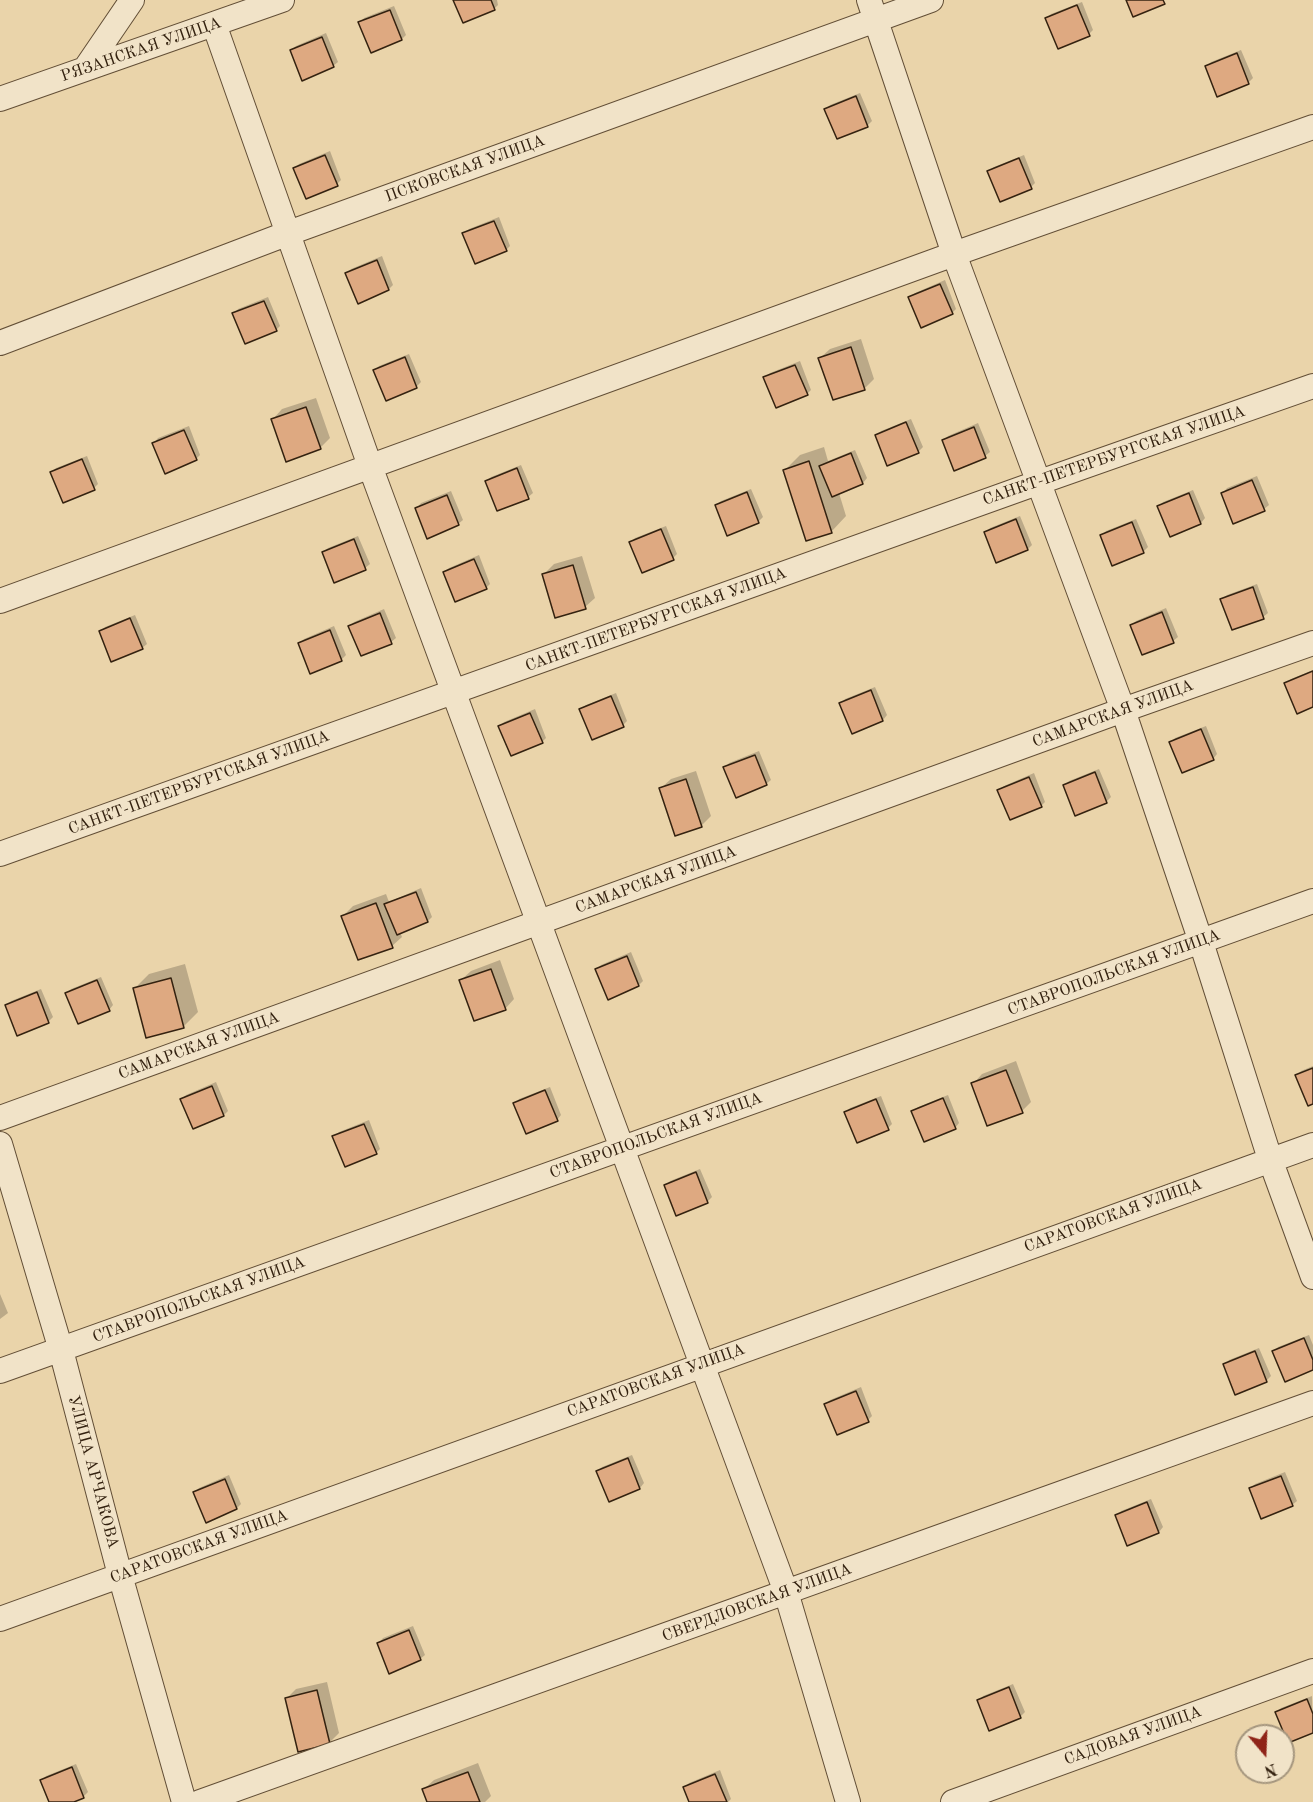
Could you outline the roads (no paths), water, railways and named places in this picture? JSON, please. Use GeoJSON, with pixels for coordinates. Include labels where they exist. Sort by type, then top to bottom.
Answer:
{"type":"FeatureCollection","features":[{"type":"Feature","properties":{"kind":"street"},"geometry":{"type":"LineString","coordinates":[[85,69],[132,0]]}},
{"type":"Feature","properties":{"kind":"street","name":"РЯЗАНСКАЯ УЛИЦА"},"geometry":{"type":"LineString","coordinates":[[0,99],[282,0]]}},
{"type":"Feature","properties":{"kind":"street","name":"ПСКОВСКАЯ УЛИЦА"},"geometry":{"type":"LineString","coordinates":[[0,343],[873,9],[931,0]]}},
{"type":"Feature","properties":{"kind":"street"},"geometry":{"type":"LineString","coordinates":[[873,9],[954,254],[1123,710],[1201,942],[1270,1159],[1313,1277]]}},
{"type":"Feature","properties":{"kind":"street"},"geometry":{"type":"LineString","coordinates":[[214,24],[286,234],[370,466],[786,1592],[848,1802]]}},
{"type":"Feature","properties":{"kind":"street"},"geometry":{"type":"LineString","coordinates":[[0,601],[954,254],[1313,127]]}},
{"type":"Feature","properties":{"kind":"street","name":"САНКТ-ПЕТЕРБУРГСКАЯ УЛИЦА"},"geometry":{"type":"LineString","coordinates":[[0,854],[1313,386]]}},
{"type":"Feature","properties":{"kind":"street","name":"САМАРСКАЯ УЛИЦА"},"geometry":{"type":"LineString","coordinates":[[0,1118],[1313,643]]}},
{"type":"Feature","properties":{"kind":"street","name":"СТАВРОПОЛЬСКАЯ УЛИЦА"},"geometry":{"type":"LineString","coordinates":[[0,1371],[1313,901]]}},
{"type":"Feature","properties":{"kind":"street","name":"УЛИЦА АРЧАКОВА"},"geometry":{"type":"LineString","coordinates":[[0,1144],[61,1350],[120,1575],[184,1802]]}},
{"type":"Feature","properties":{"kind":"street","name":"САРАТОВСКАЯ УЛИЦА"},"geometry":{"type":"LineString","coordinates":[[0,1619],[1313,1145]]}},
{"type":"Feature","properties":{"kind":"street","name":"СВЕРДЛОВСКАЯ УЛИЦА"},"geometry":{"type":"LineString","coordinates":[[200,1802],[1313,1403]]}},
{"type":"Feature","properties":{"kind":"street","name":"САДОВАЯ УЛИЦА"},"geometry":{"type":"LineString","coordinates":[[953,1802],[1313,1671]]}}]}
